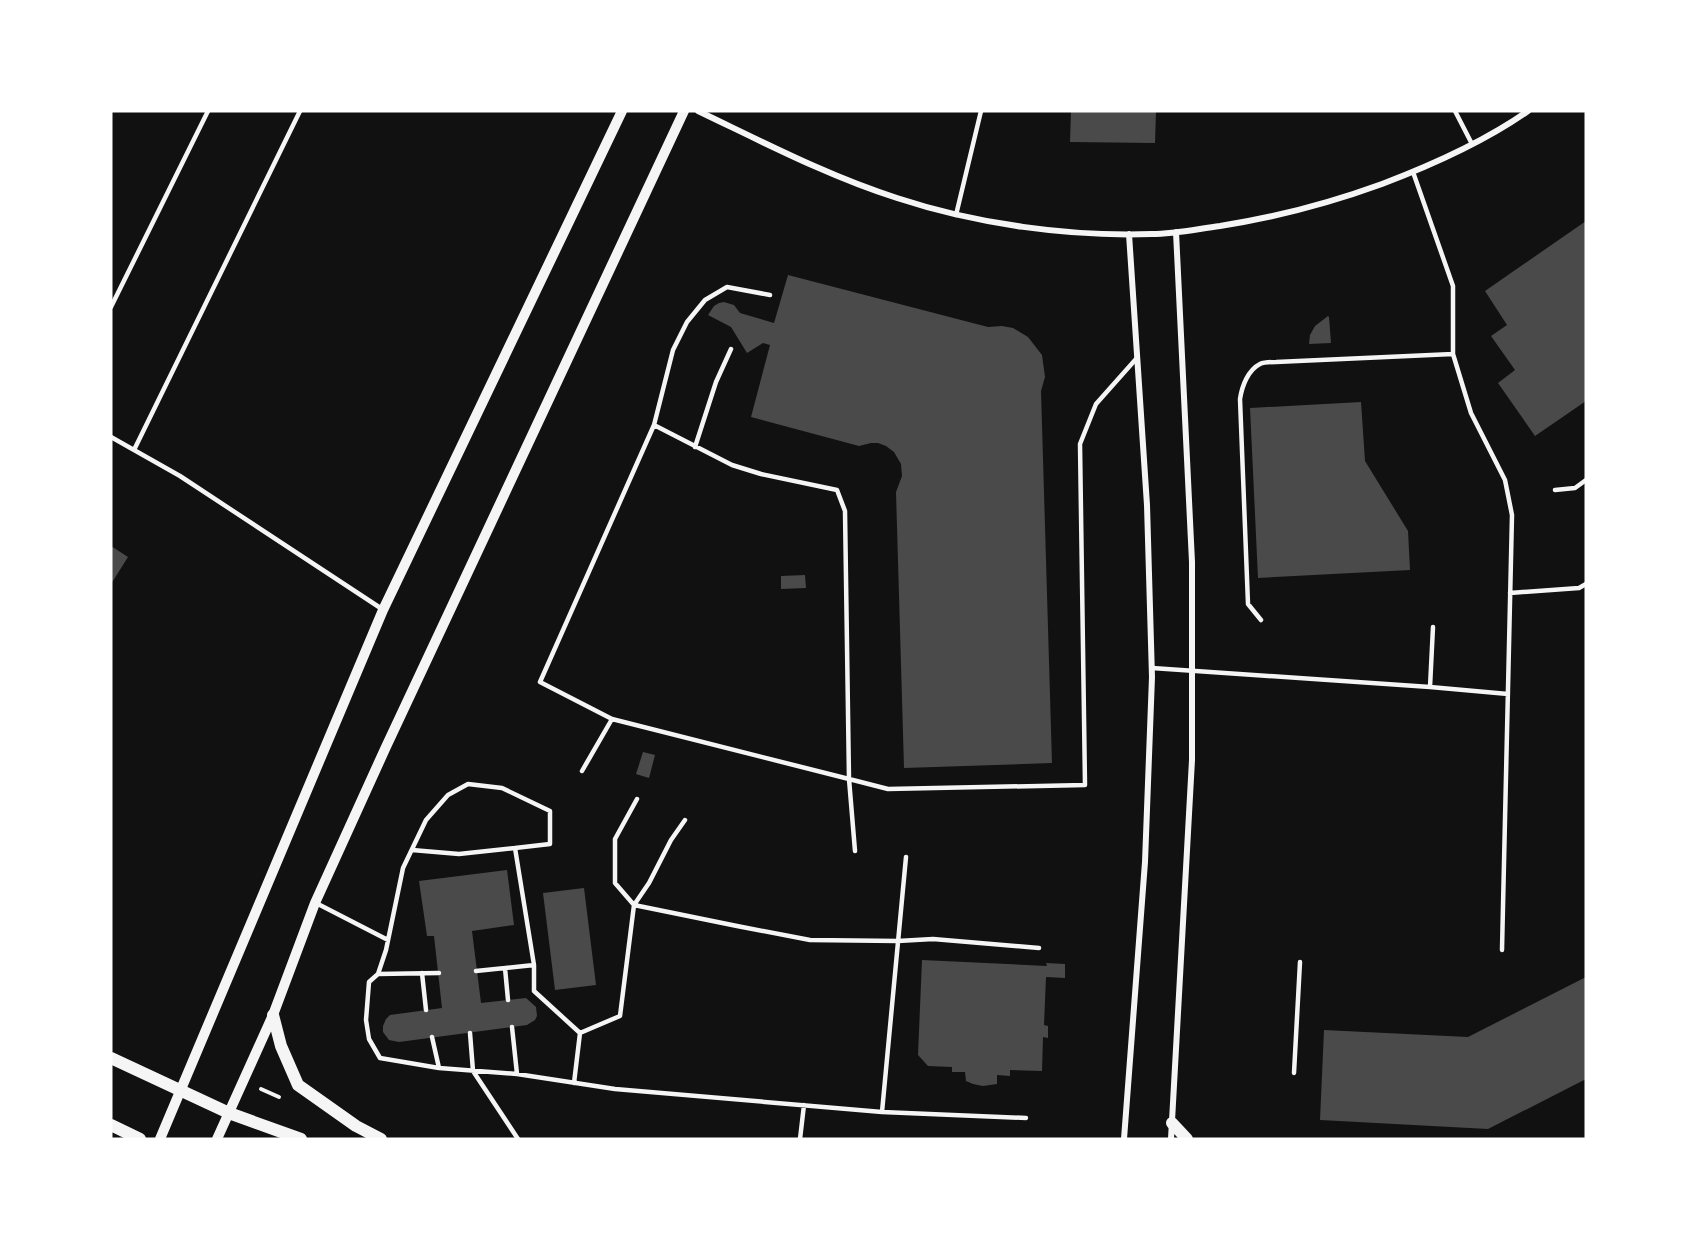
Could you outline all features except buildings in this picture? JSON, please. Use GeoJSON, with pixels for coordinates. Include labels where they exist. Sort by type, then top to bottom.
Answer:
{"type":"FeatureCollection","features":[{"type":"Feature","properties":{"kind":"main road"},"geometry":{"type":"LineString","coordinates":[[273,1015],[281,1046],[298,1085],[356,1126],[381,1139]]}},
{"type":"Feature","properties":{"kind":"main road"},"geometry":{"type":"LineString","coordinates":[[111,1058],[229,1113],[301,1139]]}},
{"type":"Feature","properties":{"kind":"main road"},"geometry":{"type":"LineString","coordinates":[[1172,1123],[1186,1139]]}},
{"type":"Feature","properties":{"kind":"main road"},"geometry":{"type":"LineString","coordinates":[[111,1125],[140,1139]]}},
{"type":"Feature","properties":{"kind":"street"},"geometry":{"type":"LineString","coordinates":[[160,1139],[383,610],[622,111]]}},
{"type":"Feature","properties":{"kind":"street"},"geometry":{"type":"LineString","coordinates":[[217,1139],[273,1015],[315,903],[684,111]]}},
{"type":"Feature","properties":{"kind":"street"},"geometry":{"type":"LineString","coordinates":[[698,111],[851,182],[956,215],[1009,225],[1090,233],[1129,234],[1176,232],[1261,220],[1303,210],[1413,172],[1472,144],[1528,111]]}},
{"type":"Feature","properties":{"kind":"street"},"geometry":{"type":"LineString","coordinates":[[1171,1139],[1192,760],[1192,562],[1176,232]]}},
{"type":"Feature","properties":{"kind":"street"},"geometry":{"type":"LineString","coordinates":[[1124,1139],[1145,862],[1152,668],[1147,505],[1129,234]]}},
{"type":"Feature","properties":{"kind":"lane"},"geometry":{"type":"LineString","coordinates":[[111,308],[208,111]]}},
{"type":"Feature","properties":{"kind":"lane"},"geometry":{"type":"LineString","coordinates":[[134,450],[300,111]]}},
{"type":"Feature","properties":{"kind":"lane"},"geometry":{"type":"LineString","coordinates":[[956,215],[981,111]]}},
{"type":"Feature","properties":{"kind":"lane"},"geometry":{"type":"LineString","coordinates":[[1455,111],[1472,144]]}},
{"type":"Feature","properties":{"kind":"lane"},"geometry":{"type":"LineString","coordinates":[[1413,172],[1453,286],[1453,354],[1471,413],[1505,480],[1512,515],[1502,950]]}},
{"type":"Feature","properties":{"kind":"lane"},"geometry":{"type":"LineString","coordinates":[[770,295],[727,287],[705,300],[687,322],[673,350],[654,425],[540,682],[612,719],[888,789],[1085,785],[1080,444],[1096,404],[1136,359]]}},
{"type":"Feature","properties":{"kind":"lane"},"geometry":{"type":"LineString","coordinates":[[695,447],[716,382],[730,350]]}},
{"type":"Feature","properties":{"kind":"lane"},"geometry":{"type":"LineString","coordinates":[[1261,620],[1248,604],[1239,399],[1241,387],[1249,375],[1260,364],[1276,362],[1453,354]]}},
{"type":"Feature","properties":{"kind":"lane"},"geometry":{"type":"LineString","coordinates":[[654,425],[732,465],[761,474],[837,490],[845,512],[849,779],[855,851]]}},
{"type":"Feature","properties":{"kind":"lane"},"geometry":{"type":"LineString","coordinates":[[111,436],[180,476],[383,610]]}},
{"type":"Feature","properties":{"kind":"lane"},"geometry":{"type":"LineString","coordinates":[[1555,490],[1575,488],[1586,480]]}},
{"type":"Feature","properties":{"kind":"lane"},"geometry":{"type":"LineString","coordinates":[[1510,593],[1579,588],[1586,584]]}},
{"type":"Feature","properties":{"kind":"lane"},"geometry":{"type":"LineString","coordinates":[[1430,687],[1433,627]]}},
{"type":"Feature","properties":{"kind":"lane"},"geometry":{"type":"LineString","coordinates":[[1152,668],[1509,694]]}},
{"type":"Feature","properties":{"kind":"lane"},"geometry":{"type":"LineString","coordinates":[[582,771],[612,719]]}},
{"type":"Feature","properties":{"kind":"lane"},"geometry":{"type":"LineString","coordinates":[[412,850],[459,854],[550,844],[550,811],[502,788],[468,784],[448,795],[426,820],[403,868],[388,940],[378,974],[369,982],[366,1020],[369,1040],[380,1058],[439,1068],[517,1074],[574,1083],[804,1106],[882,1113],[1026,1118]]}},
{"type":"Feature","properties":{"kind":"lane"},"geometry":{"type":"LineString","coordinates":[[637,799],[615,839],[615,883],[634,905],[810,940],[933,939],[1039,948]]}},
{"type":"Feature","properties":{"kind":"lane"},"geometry":{"type":"LineString","coordinates":[[580,1033],[620,1016],[634,905],[649,883],[670,840],[685,820]]}},
{"type":"Feature","properties":{"kind":"lane"},"geometry":{"type":"LineString","coordinates":[[515,848],[534,964],[534,991],[580,1033]]}},
{"type":"Feature","properties":{"kind":"lane"},"geometry":{"type":"LineString","coordinates":[[882,1113],[906,857]]}},
{"type":"Feature","properties":{"kind":"lane"},"geometry":{"type":"LineString","coordinates":[[315,903],[388,940]]}},
{"type":"Feature","properties":{"kind":"lane"},"geometry":{"type":"LineString","coordinates":[[1294,1073],[1300,962]]}},
{"type":"Feature","properties":{"kind":"lane"},"geometry":{"type":"LineString","coordinates":[[476,971],[534,964]]}},
{"type":"Feature","properties":{"kind":"lane"},"geometry":{"type":"LineString","coordinates":[[505,968],[508,1000]]}},
{"type":"Feature","properties":{"kind":"lane"},"geometry":{"type":"LineString","coordinates":[[422,973],[426,1010]]}},
{"type":"Feature","properties":{"kind":"lane"},"geometry":{"type":"LineString","coordinates":[[378,974],[439,973]]}},
{"type":"Feature","properties":{"kind":"lane"},"geometry":{"type":"LineString","coordinates":[[512,1027],[517,1074]]}},
{"type":"Feature","properties":{"kind":"lane"},"geometry":{"type":"LineString","coordinates":[[470,1032],[473,1071],[518,1139]]}},
{"type":"Feature","properties":{"kind":"lane"},"geometry":{"type":"LineString","coordinates":[[574,1083],[580,1033]]}},
{"type":"Feature","properties":{"kind":"lane"},"geometry":{"type":"LineString","coordinates":[[432,1037],[439,1068]]}},
{"type":"Feature","properties":{"kind":"lane"},"geometry":{"type":"LineString","coordinates":[[800,1139],[804,1106]]}},
{"type":"Feature","properties":{"kind":"path"},"geometry":{"type":"LineString","coordinates":[[261,1089],[279,1097]]}},
{"type":"Feature","properties":{"kind":"path"},"geometry":{"type":"LineString","coordinates":[[277,1104],[279,1097],[284,1094]]}}]}
